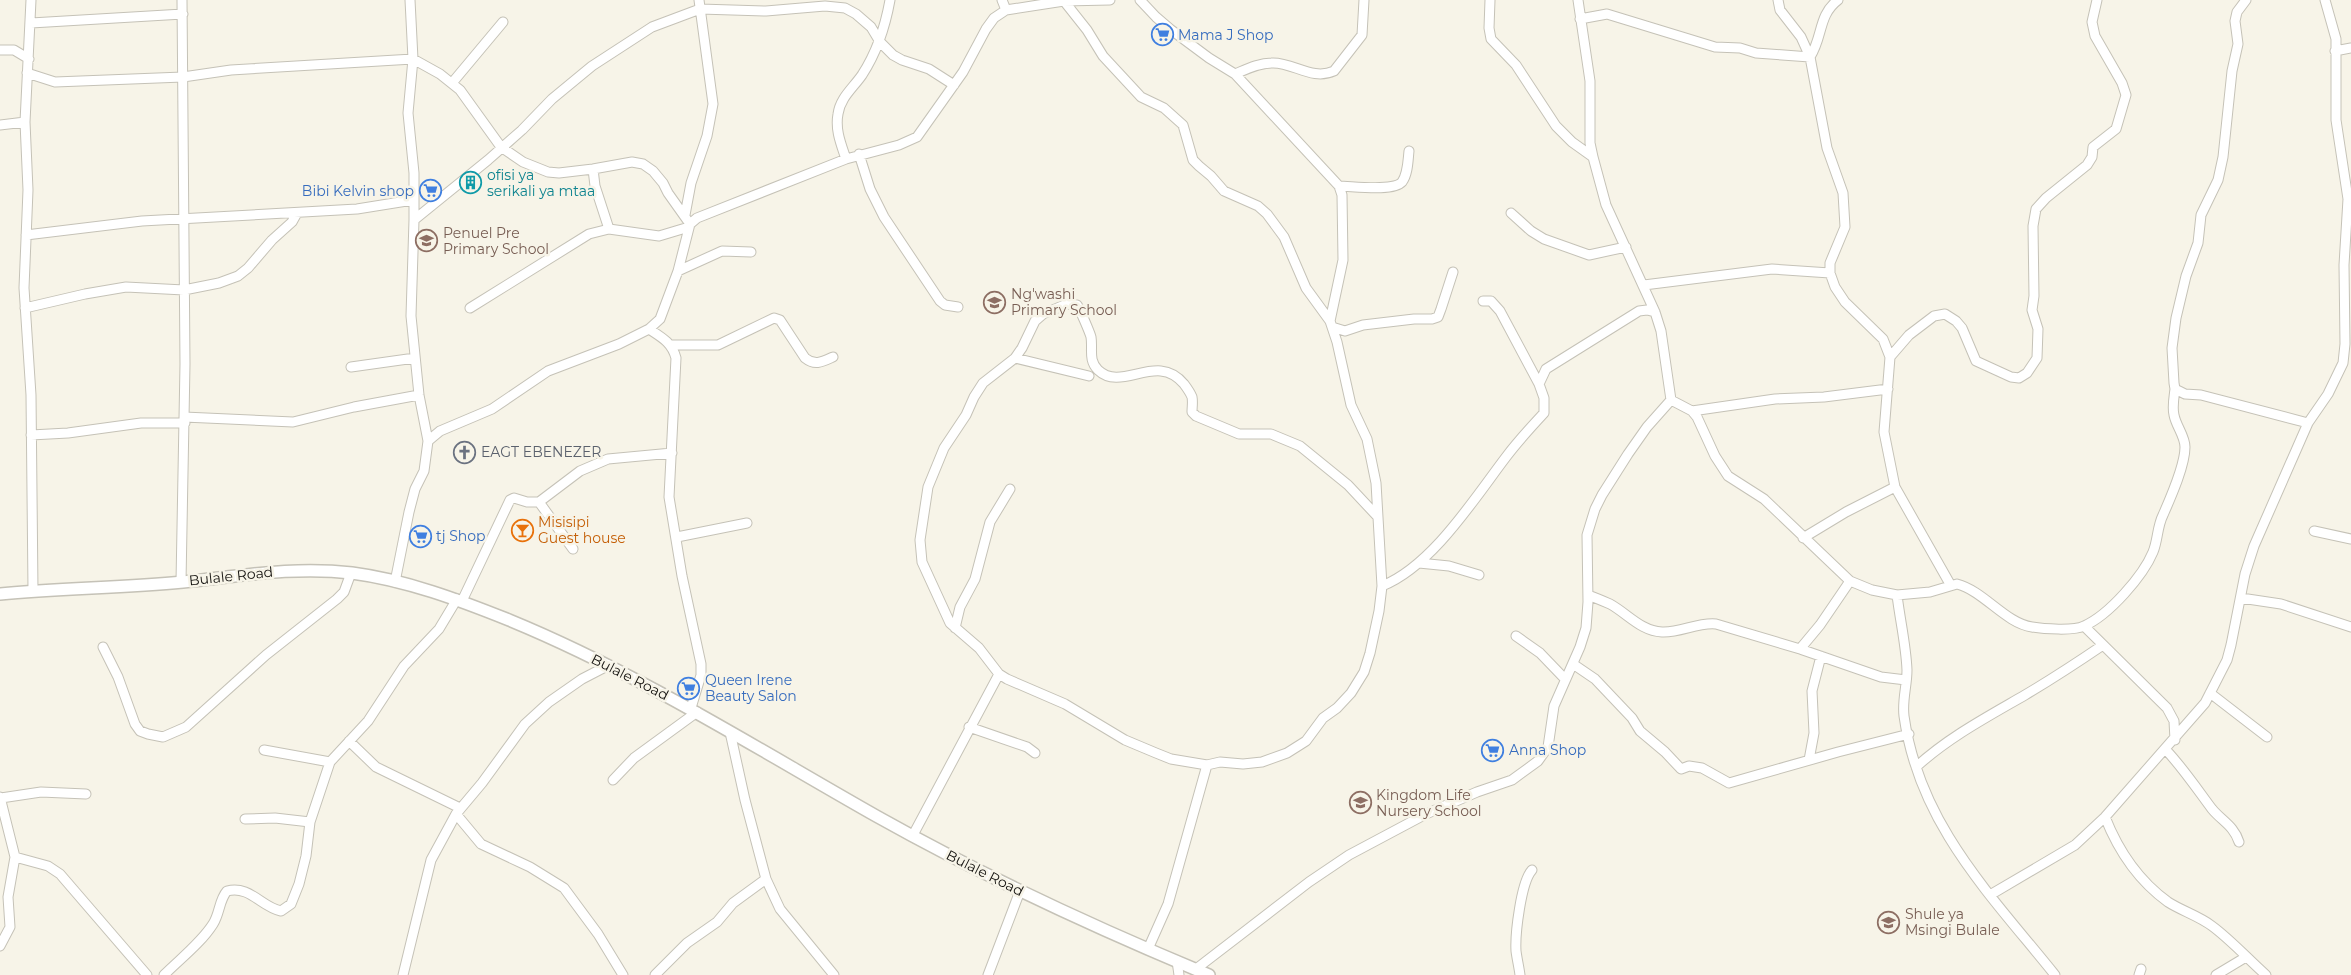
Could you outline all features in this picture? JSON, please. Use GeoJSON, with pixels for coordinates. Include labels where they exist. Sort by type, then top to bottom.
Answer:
{"type":"FeatureCollection","features":[{"type":"Feature","properties":{"kind":"street"},"geometry":{"type":"LineString","coordinates":[[31,0],[25,122],[28,159],[25,308],[31,395],[33,590]]}},
{"type":"Feature","properties":{"kind":"street"},"geometry":{"type":"LineString","coordinates":[[181,582],[184,420],[182,0]]}},
{"type":"Feature","properties":{"kind":"street"},"geometry":{"type":"LineString","coordinates":[[396,582],[409,512],[415,489],[424,471],[428,441],[419,395],[411,316],[414,173],[408,113],[413,59],[410,0]]}},
{"type":"Feature","properties":{"kind":"street"},"geometry":{"type":"LineString","coordinates":[[846,159],[838,134],[839,108],[844,98],[870,63],[880,42],[890,0]]}},
{"type":"Feature","properties":{"kind":"street"},"geometry":{"type":"LineString","coordinates":[[1002,0],[1006,10]]}},
{"type":"Feature","properties":{"kind":"street"},"geometry":{"type":"LineString","coordinates":[[470,308],[589,234],[609,230],[659,236],[689,225],[697,218],[732,203],[859,154],[899,145],[917,137],[963,72],[994,18],[1006,10],[1064,1],[1110,0]]}},
{"type":"Feature","properties":{"kind":"street"},"geometry":{"type":"LineString","coordinates":[[1140,0],[1170,29],[1234,74],[1339,186],[1343,202],[1344,252],[1331,324]]}},
{"type":"Feature","properties":{"kind":"street"},"geometry":{"type":"LineString","coordinates":[[1234,74],[1254,66],[1273,62],[1315,74],[1334,71],[1362,35],[1364,0]]}},
{"type":"Feature","properties":{"kind":"street"},"geometry":{"type":"LineString","coordinates":[[1490,0],[1489,28],[1491,39],[1516,65],[1556,126],[1572,142],[1593,157]]}},
{"type":"Feature","properties":{"kind":"street"},"geometry":{"type":"LineString","coordinates":[[1196,970],[1309,882],[1349,855],[1403,825],[1477,792],[1512,780],[1538,761],[1548,746],[1554,706],[1573,664],[1586,628],[1588,535],[1596,509],[1602,495],[1628,454],[1671,400],[1661,331],[1655,312],[1606,205],[1593,157],[1590,125],[1590,81],[1578,0]]}},
{"type":"Feature","properties":{"kind":"street"},"geometry":{"type":"LineString","coordinates":[[1778,0],[1780,10],[1801,37],[1810,57],[1826,148],[1841,182],[1846,216],[1844,232],[1830,263],[1830,273],[1835,287],[1845,302],[1883,339],[1890,357],[1884,432],[1895,487],[1950,584]]}},
{"type":"Feature","properties":{"kind":"street"},"geometry":{"type":"LineString","coordinates":[[1810,57],[1818,41],[1826,12],[1838,0]]}},
{"type":"Feature","properties":{"kind":"street"},"geometry":{"type":"LineString","coordinates":[[1890,357],[1909,335],[1934,316],[1945,314],[1956,321],[1962,328],[1973,357],[1984,366],[2011,377],[2019,378],[2027,373],[2036,362],[2038,329],[2032,310],[2036,210],[2046,198],[2087,165],[2092,157],[2093,147],[2116,130],[2124,105],[2124,88],[2095,36],[2092,26],[2097,0]]}},
{"type":"Feature","properties":{"kind":"street"},"geometry":{"type":"LineString","coordinates":[[1671,400],[1692,411],[1697,417],[1715,456],[1728,476],[1754,491],[1850,581],[1872,590],[1897,595],[1930,592],[1950,584],[1965,586],[2011,617],[2031,627],[2058,628],[2084,626],[2120,598],[2138,578],[2153,552],[2159,524],[2172,496],[2185,450],[2174,413],[2175,389],[2172,348],[2176,318],[2186,276],[2198,242],[2201,215],[2218,180],[2223,157],[2232,71],[2238,44],[2235,21],[2237,12],[2246,0]]}},
{"type":"Feature","properties":{"kind":"street"},"geometry":{"type":"LineString","coordinates":[[1990,895],[2075,845],[2105,817],[2175,740],[2205,703],[2227,660],[2235,634],[2249,557],[2308,423],[2334,383],[2348,355],[2344,265],[2348,199],[2336,120],[2336,35],[2325,0]]}},
{"type":"Feature","properties":{"kind":"street"},"geometry":{"type":"LineString","coordinates":[[1064,1],[1087,30],[1104,56],[1132,84],[1141,97],[1164,108],[1183,125],[1193,160],[1224,191],[1258,206],[1267,214],[1284,237],[1306,288],[1331,324],[1351,405],[1368,439],[1376,483],[1382,586],[1380,611],[1364,672],[1352,692],[1337,708],[1323,718],[1306,741],[1286,753],[1262,762],[1213,763],[1207,765],[1171,759],[1125,740],[1065,704],[999,674],[979,648],[955,628],[945,616],[938,594],[922,562],[920,540],[928,487],[944,448],[984,383],[1014,358],[1022,348],[1035,321],[1043,314],[1067,304],[1078,305],[1091,338],[1090,353],[1093,362],[1102,373],[1112,377],[1158,370],[1174,374],[1190,392],[1193,400],[1192,412],[1196,416],[1239,434],[1271,434],[1300,446],[1348,485],[1377,516]]}},
{"type":"Feature","properties":{"kind":"street"},"geometry":{"type":"LineString","coordinates":[[414,220],[522,130],[552,99],[592,66],[652,27],[699,4],[766,11],[809,3],[834,6],[856,14],[871,27],[880,42],[902,60],[929,68],[954,85]]}},
{"type":"Feature","properties":{"kind":"street"},"geometry":{"type":"LineString","coordinates":[[685,215],[691,183],[707,136],[713,104],[699,4]]}},
{"type":"Feature","properties":{"kind":"street"},"geometry":{"type":"LineString","coordinates":[[31,24],[183,14]]}},
{"type":"Feature","properties":{"kind":"street"},"geometry":{"type":"LineString","coordinates":[[1580,18],[1607,14],[1719,48],[1740,48],[1756,53],[1810,57]]}},
{"type":"Feature","properties":{"kind":"street"},"geometry":{"type":"LineString","coordinates":[[452,83],[503,22]]}},
{"type":"Feature","properties":{"kind":"street"},"geometry":{"type":"LineString","coordinates":[[2335,51],[2351,48]]}},
{"type":"Feature","properties":{"kind":"street"},"geometry":{"type":"LineString","coordinates":[[0,50],[14,50],[29,59]]}},
{"type":"Feature","properties":{"kind":"street"},"geometry":{"type":"LineString","coordinates":[[27,73],[48,82],[55,82],[183,77],[231,70],[413,59],[452,83],[468,100],[501,147],[523,162],[548,172],[592,169],[632,162],[644,164],[653,170],[663,182],[675,204],[685,215],[689,225],[678,271],[660,319],[649,329],[619,344],[548,371],[492,409],[440,431],[428,441]]}},
{"type":"Feature","properties":{"kind":"street"},"geometry":{"type":"LineString","coordinates":[[0,125],[25,122]]}},
{"type":"Feature","properties":{"kind":"street"},"geometry":{"type":"LineString","coordinates":[[1339,186],[1384,188],[1398,185],[1403,180],[1409,151]]}},
{"type":"Feature","properties":{"kind":"street"},"geometry":{"type":"LineString","coordinates":[[859,154],[870,189],[884,216],[940,301],[945,305],[958,307]]}},
{"type":"Feature","properties":{"kind":"street"},"geometry":{"type":"LineString","coordinates":[[592,169],[595,186],[609,230]]}},
{"type":"Feature","properties":{"kind":"street"},"geometry":{"type":"LineString","coordinates":[[26,235],[142,221],[357,209],[413,200]]}},
{"type":"Feature","properties":{"kind":"street"},"geometry":{"type":"LineString","coordinates":[[25,308],[126,287],[184,290],[220,283],[238,276],[254,262],[272,240],[292,222],[298,213]]}},
{"type":"Feature","properties":{"kind":"street"},"geometry":{"type":"LineString","coordinates":[[1511,213],[1531,231],[1544,239],[1589,255],[1626,247]]}},
{"type":"Feature","properties":{"kind":"street"},"geometry":{"type":"LineString","coordinates":[[678,271],[722,251],[751,252]]}},
{"type":"Feature","properties":{"kind":"street"},"geometry":{"type":"LineString","coordinates":[[1644,285],[1772,269],[1830,273]]}},
{"type":"Feature","properties":{"kind":"street"},"geometry":{"type":"LineString","coordinates":[[1336,339],[1345,331],[1363,325],[1414,319],[1432,319],[1438,316],[1447,295],[1453,272]]}},
{"type":"Feature","properties":{"kind":"street"},"geometry":{"type":"LineString","coordinates":[[1382,586],[1395,581],[1433,550],[1514,446],[1544,413],[1544,398],[1539,384],[1500,311],[1491,301],[1483,302]]}},
{"type":"Feature","properties":{"kind":"street"},"geometry":{"type":"LineString","coordinates":[[1539,384],[1542,372],[1557,361],[1639,311],[1655,312]]}},
{"type":"Feature","properties":{"kind":"street"},"geometry":{"type":"LineString","coordinates":[[671,345],[718,345],[774,318],[780,320],[805,358],[811,363],[816,364],[833,358]]}},
{"type":"Feature","properties":{"kind":"street"},"geometry":{"type":"LineString","coordinates":[[1331,324],[1345,331]]}},
{"type":"Feature","properties":{"kind":"street"},"geometry":{"type":"LineString","coordinates":[[613,780],[634,758],[694,710],[701,675],[701,664],[682,576],[677,536],[672,519],[668,484],[672,452],[676,358],[671,345],[649,329]]}},
{"type":"Feature","properties":{"kind":"street"},"geometry":{"type":"LineString","coordinates":[[351,367],[414,358]]}},
{"type":"Feature","properties":{"kind":"street"},"geometry":{"type":"LineString","coordinates":[[1014,358],[1089,376]]}},
{"type":"Feature","properties":{"kind":"street"},"geometry":{"type":"LineString","coordinates":[[1692,411],[1775,399],[1824,397],[1888,389]]}},
{"type":"Feature","properties":{"kind":"street"},"geometry":{"type":"LineString","coordinates":[[2175,389],[2185,394],[2201,395],[2308,423]]}},
{"type":"Feature","properties":{"kind":"street"},"geometry":{"type":"LineString","coordinates":[[30,435],[68,433],[140,423],[184,420],[294,422],[354,407],[419,395]]}},
{"type":"Feature","properties":{"kind":"street"},"geometry":{"type":"LineString","coordinates":[[164,975],[208,932],[215,921],[223,895],[227,891],[243,890],[273,909],[281,911],[291,904],[304,869],[310,822],[330,762],[368,721],[404,666],[439,629],[460,600],[510,500],[514,498],[528,502],[539,502],[580,471],[608,459],[672,452]]}},
{"type":"Feature","properties":{"kind":"street"},"geometry":{"type":"LineString","coordinates":[[1804,538],[1846,512],[1895,487]]}},
{"type":"Feature","properties":{"kind":"street"},"geometry":{"type":"LineString","coordinates":[[955,628],[960,607],[975,579],[990,522],[1010,489]]}},
{"type":"Feature","properties":{"kind":"street"},"geometry":{"type":"LineString","coordinates":[[539,502],[573,549]]}},
{"type":"Feature","properties":{"kind":"street"},"geometry":{"type":"LineString","coordinates":[[677,536],[747,523]]}},
{"type":"Feature","properties":{"kind":"street"},"geometry":{"type":"LineString","coordinates":[[2314,531],[2351,539]]}},
{"type":"Feature","properties":{"kind":"street"},"geometry":{"type":"LineString","coordinates":[[1419,562],[1449,566],[1479,575]]}},
{"type":"Feature","properties":{"kind":"street","name":"Bulale Road"},"geometry":{"type":"LineString","coordinates":[[0,594],[33,590],[181,582],[264,571],[294,570],[351,573],[396,582],[460,600],[547,636],[609,665],[694,710],[913,835],[1020,891],[1209,975]]}},
{"type":"Feature","properties":{"kind":"street"},"geometry":{"type":"LineString","coordinates":[[104,647],[118,677],[134,724],[140,731],[163,737],[186,728],[266,654],[337,599],[344,592],[351,573]]}},
{"type":"Feature","properties":{"kind":"street"},"geometry":{"type":"LineString","coordinates":[[1800,649],[1820,625],[1850,581]]}},
{"type":"Feature","properties":{"kind":"street"},"geometry":{"type":"LineString","coordinates":[[1588,595],[1610,604],[1645,628],[1653,631],[1663,632],[1716,624],[1800,649],[1882,677],[1906,680]]}},
{"type":"Feature","properties":{"kind":"street"},"geometry":{"type":"LineString","coordinates":[[1897,595],[1906,660],[1904,707],[1916,768],[1924,793],[1953,846],[2018,932],[2055,975]]}},
{"type":"Feature","properties":{"kind":"street"},"geometry":{"type":"LineString","coordinates":[[2241,598],[2281,604],[2351,628]]}},
{"type":"Feature","properties":{"kind":"street"},"geometry":{"type":"LineString","coordinates":[[2084,626],[2167,708],[2174,721],[2175,740]]}},
{"type":"Feature","properties":{"kind":"street"},"geometry":{"type":"LineString","coordinates":[[1516,636],[1540,653],[1565,679]]}},
{"type":"Feature","properties":{"kind":"street"},"geometry":{"type":"LineString","coordinates":[[1916,768],[1934,751],[1976,722],[2027,693],[2103,645]]}},
{"type":"Feature","properties":{"kind":"street"},"geometry":{"type":"LineString","coordinates":[[1809,760],[1814,733],[1812,691],[1821,656]]}},
{"type":"Feature","properties":{"kind":"street"},"geometry":{"type":"LineString","coordinates":[[1573,664],[1595,679],[1632,718],[1640,731],[1665,752],[1681,769],[1689,766],[1702,768],[1724,782],[1732,783],[1809,760],[1909,734]]}},
{"type":"Feature","properties":{"kind":"street"},"geometry":{"type":"LineString","coordinates":[[403,975],[432,860],[458,811],[487,777],[525,724],[549,702],[582,679],[609,665]]}},
{"type":"Feature","properties":{"kind":"street"},"geometry":{"type":"LineString","coordinates":[[913,835],[999,674]]}},
{"type":"Feature","properties":{"kind":"street"},"geometry":{"type":"LineString","coordinates":[[2210,693],[2266,737]]}},
{"type":"Feature","properties":{"kind":"street"},"geometry":{"type":"LineString","coordinates":[[969,728],[1027,747],[1035,753]]}},
{"type":"Feature","properties":{"kind":"street"},"geometry":{"type":"LineString","coordinates":[[730,732],[745,800],[766,879],[785,915],[823,959],[834,975]]}},
{"type":"Feature","properties":{"kind":"street"},"geometry":{"type":"LineString","coordinates":[[349,741],[376,767],[458,811],[481,844],[530,867],[564,888],[598,934],[623,975]]}},
{"type":"Feature","properties":{"kind":"street"},"geometry":{"type":"LineString","coordinates":[[264,750],[330,762]]}},
{"type":"Feature","properties":{"kind":"street"},"geometry":{"type":"LineString","coordinates":[[2166,750],[2187,773],[2212,808],[2234,829],[2239,842]]}},
{"type":"Feature","properties":{"kind":"street"},"geometry":{"type":"LineString","coordinates":[[1148,949],[1168,904],[1207,765]]}},
{"type":"Feature","properties":{"kind":"street"},"geometry":{"type":"LineString","coordinates":[[0,946],[10,927],[8,897],[15,858],[0,798],[41,792],[86,794]]}},
{"type":"Feature","properties":{"kind":"street"},"geometry":{"type":"LineString","coordinates":[[2105,817],[2115,843],[2122,854],[2156,892],[2169,902],[2211,925],[2266,975]]}},
{"type":"Feature","properties":{"kind":"street"},"geometry":{"type":"LineString","coordinates":[[245,819],[275,818],[310,822]]}},
{"type":"Feature","properties":{"kind":"street"},"geometry":{"type":"LineString","coordinates":[[15,858],[48,866],[60,874],[147,975]]}},
{"type":"Feature","properties":{"kind":"street"},"geometry":{"type":"LineString","coordinates":[[1520,975],[1516,951],[1517,932],[1527,879],[1532,870]]}},
{"type":"Feature","properties":{"kind":"street"},"geometry":{"type":"LineString","coordinates":[[655,975],[687,944],[717,922],[733,903],[766,879]]}},
{"type":"Feature","properties":{"kind":"street"},"geometry":{"type":"LineString","coordinates":[[988,975],[1020,891]]}},
{"type":"Feature","properties":{"kind":"street"},"geometry":{"type":"LineString","coordinates":[[2216,975],[2246,957]]}},
{"type":"Feature","properties":{"kind":"street"},"geometry":{"type":"LineString","coordinates":[[1177,961],[1179,975]]}},
{"type":"Feature","properties":{"kind":"place","name":"Mama J Shop"},"geometry":{"type":"Point","coordinates":[1162,35]}},
{"type":"Feature","properties":{"kind":"place","name":"ofisi ya serikali ya mtaa"},"geometry":{"type":"Point","coordinates":[471,183]}},
{"type":"Feature","properties":{"kind":"place","name":"Bibi Kelvin shop"},"geometry":{"type":"Point","coordinates":[430,191]}},
{"type":"Feature","properties":{"kind":"place","name":"Penuel Pre Primary School"},"geometry":{"type":"Point","coordinates":[427,241]}},
{"type":"Feature","properties":{"kind":"place","name":"Ng'washi Primary School"},"geometry":{"type":"Point","coordinates":[995,302]}},
{"type":"Feature","properties":{"kind":"place","name":"EAGT EBENEZER"},"geometry":{"type":"Point","coordinates":[465,452]}},
{"type":"Feature","properties":{"kind":"place","name":"Misisipi Guest house"},"geometry":{"type":"Point","coordinates":[522,530]}},
{"type":"Feature","properties":{"kind":"place","name":"tj Shop"},"geometry":{"type":"Point","coordinates":[420,536]}},
{"type":"Feature","properties":{"kind":"place","name":"Queen Irene Beauty Salon"},"geometry":{"type":"Point","coordinates":[689,688]}},
{"type":"Feature","properties":{"kind":"place","name":"Anna Shop"},"geometry":{"type":"Point","coordinates":[1493,750]}},
{"type":"Feature","properties":{"kind":"place","name":"Kingdom Life Nursery School"},"geometry":{"type":"Point","coordinates":[1360,803]}},
{"type":"Feature","properties":{"kind":"place","name":"Shule ya Msingi Bulale"},"geometry":{"type":"Point","coordinates":[1889,922]}}]}
